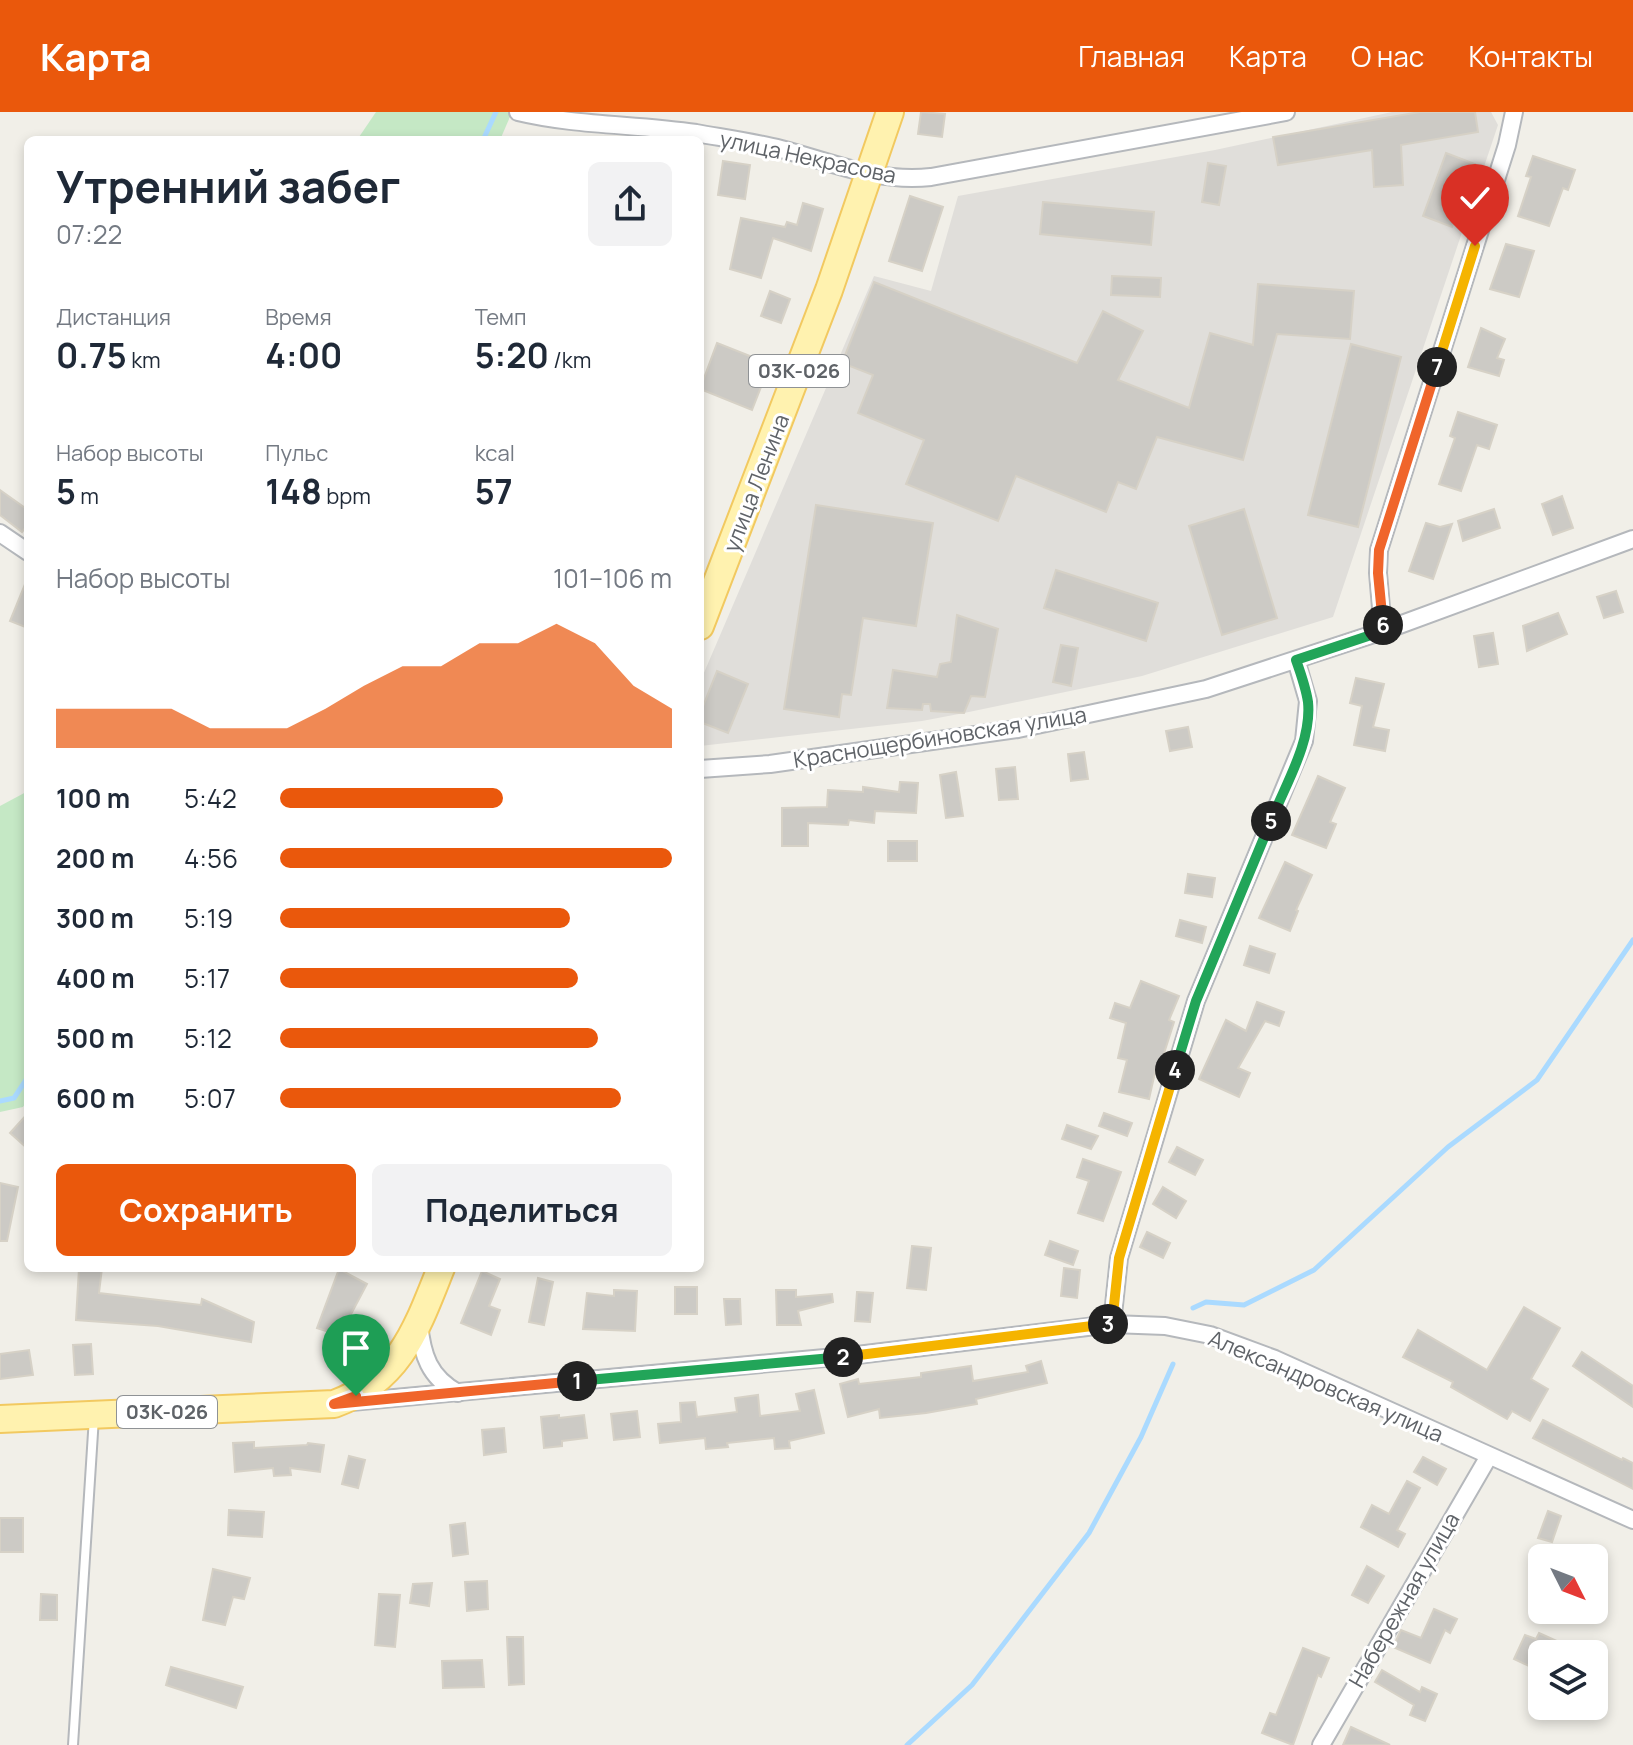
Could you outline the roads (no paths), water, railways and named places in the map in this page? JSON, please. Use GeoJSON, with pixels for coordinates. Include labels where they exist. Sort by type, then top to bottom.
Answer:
{"type":"FeatureCollection","features":[{"type":"Feature","properties":{"kind":"main road","name":"улица Ленина"},"geometry":{"type":"LineString","coordinates":[[704,616],[765,462],[890,112]]}},
{"type":"Feature","properties":{"kind":"main road","name":"03К-026"},"geometry":{"type":"LineString","coordinates":[[334,1404],[356,1396],[385,1376],[419,1322],[439,1272]]}},
{"type":"Feature","properties":{"kind":"main road","name":"Александровская улица"},"geometry":{"type":"LineString","coordinates":[[0,1419],[334,1404]]}},
{"type":"Feature","properties":{"kind":"street","name":"улица Некрасова"},"geometry":{"type":"LineString","coordinates":[[518,112],[545,119],[645,126],[711,136],[778,148],[888,178],[931,177],[1286,112]]}},
{"type":"Feature","properties":{"kind":"street"},"geometry":{"type":"LineString","coordinates":[[1383,631],[1379,550],[1507,145],[1513,113]]}},
{"type":"Feature","properties":{"kind":"street"},"geometry":{"type":"LineString","coordinates":[[0,533],[24,549]]}},
{"type":"Feature","properties":{"kind":"street","name":"Краснощербиновская улица"},"geometry":{"type":"LineString","coordinates":[[704,769],[770,764],[1018,729],[1206,689],[1383,631],[1633,539]]}},
{"type":"Feature","properties":{"kind":"street"},"geometry":{"type":"LineString","coordinates":[[1112,1324],[1119,1258],[1196,1001],[1304,741],[1308,701],[1296,660]]}},
{"type":"Feature","properties":{"kind":"street"},"geometry":{"type":"LineString","coordinates":[[419,1322],[424,1358],[431,1372],[458,1393]]}},
{"type":"Feature","properties":{"kind":"street","name":"Александровская улица"},"geometry":{"type":"LineString","coordinates":[[334,1404],[857,1355],[1112,1324],[1165,1326],[1210,1335],[1315,1376],[1633,1520]]}},
{"type":"Feature","properties":{"kind":"street","name":"Набережная улица"},"geometry":{"type":"LineString","coordinates":[[1321,1745],[1489,1456]]}},
{"type":"Feature","properties":{"kind":"lane"},"geometry":{"type":"LineString","coordinates":[[73,1745],[94,1416]]}},
{"type":"Feature","properties":{"kind":"waterway"},"geometry":{"type":"LineString","coordinates":[[485,136],[496,112]]}},
{"type":"Feature","properties":{"kind":"waterway"},"geometry":{"type":"LineString","coordinates":[[1193,1308],[1206,1302],[1244,1305],[1314,1270],[1448,1147],[1537,1080],[1633,940]]}},
{"type":"Feature","properties":{"kind":"waterway"},"geometry":{"type":"LineString","coordinates":[[0,1101],[14,1098],[24,1083]]}},
{"type":"Feature","properties":{"kind":"waterway"},"geometry":{"type":"LineString","coordinates":[[907,1745],[972,1685],[1089,1533],[1141,1437],[1173,1364]]}}]}
